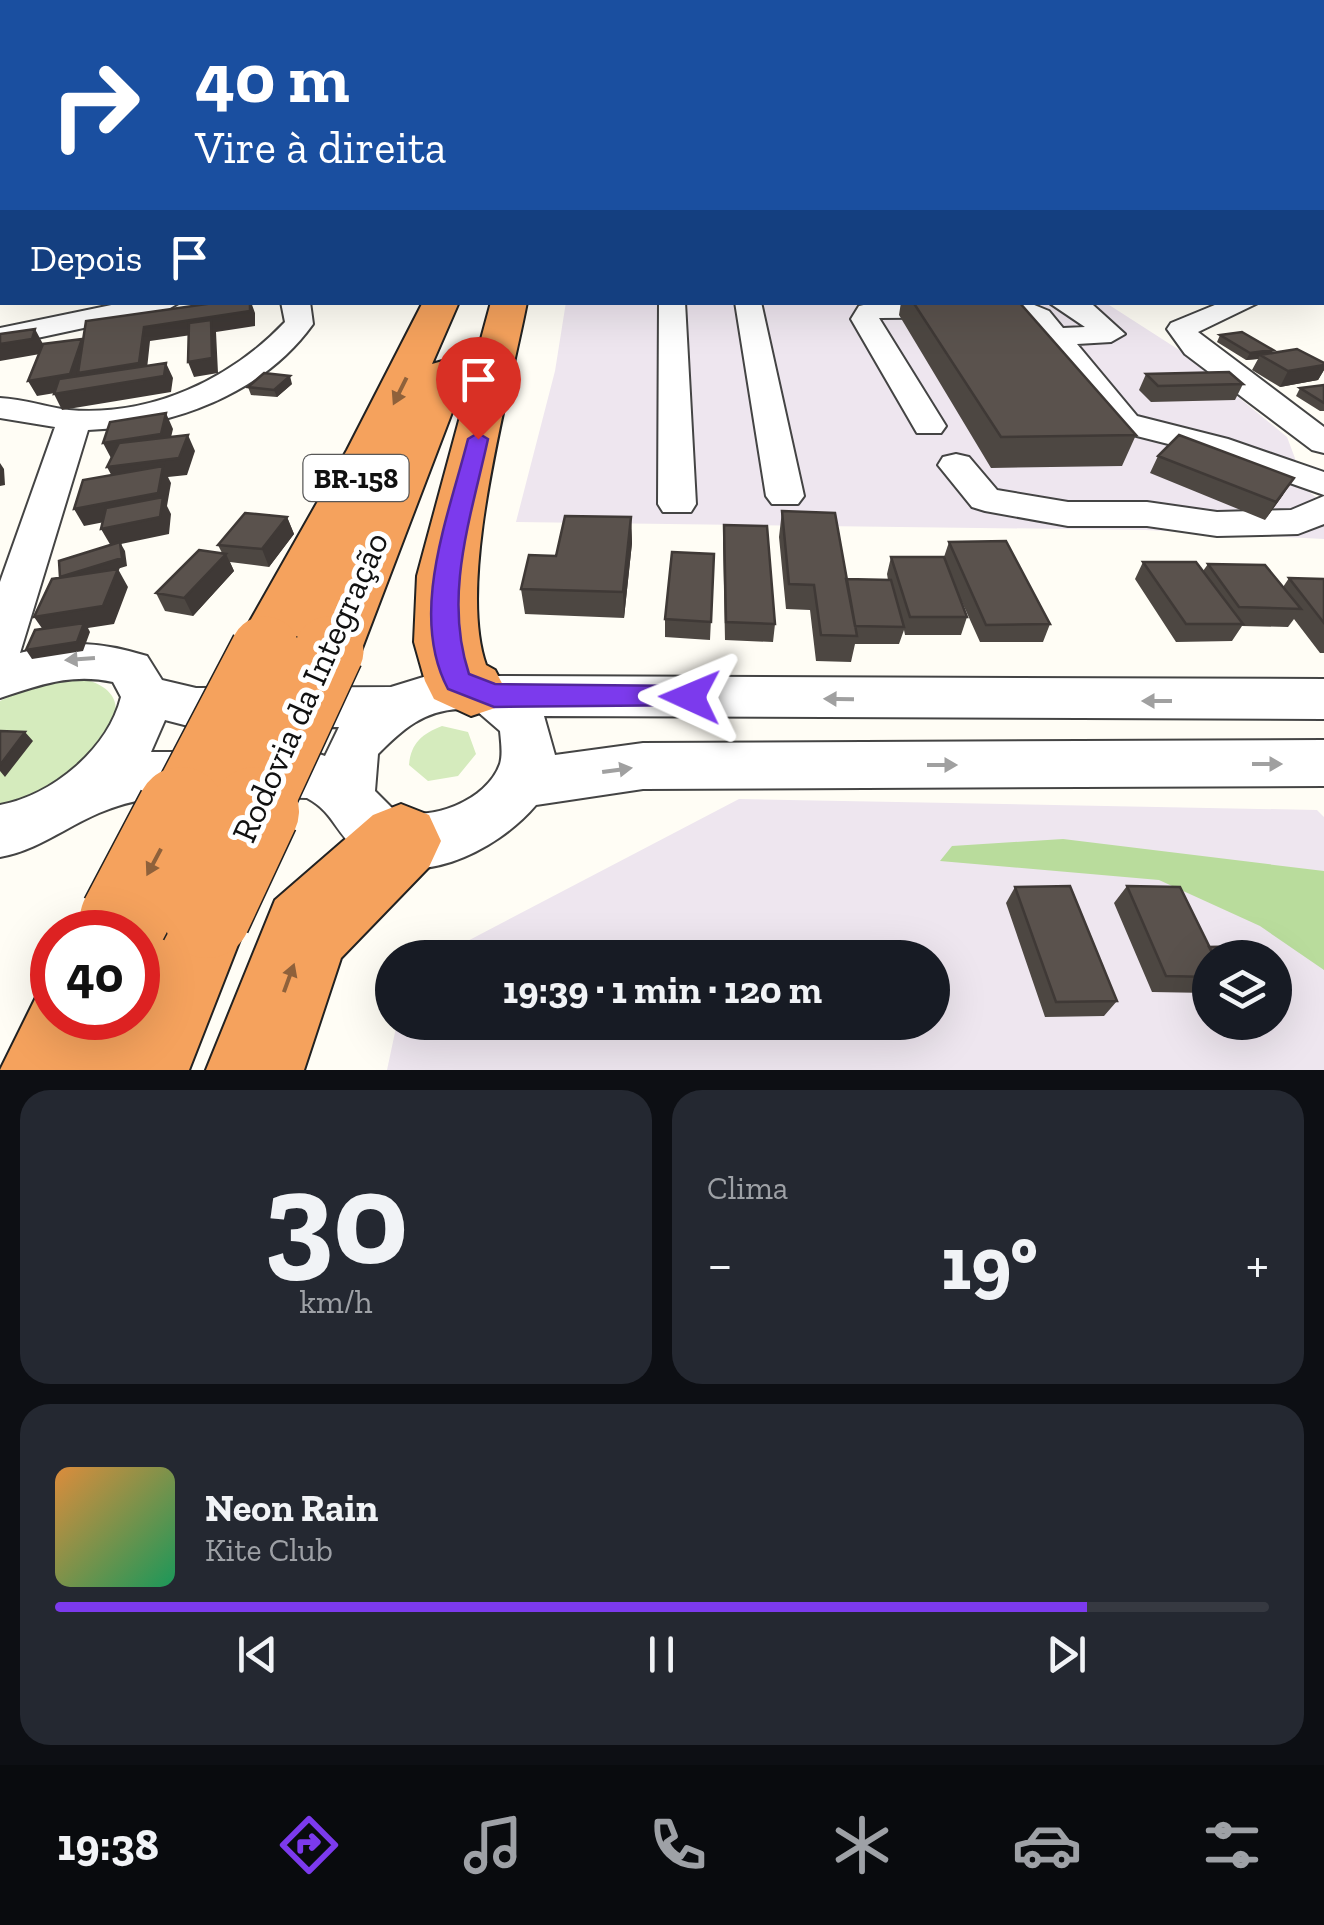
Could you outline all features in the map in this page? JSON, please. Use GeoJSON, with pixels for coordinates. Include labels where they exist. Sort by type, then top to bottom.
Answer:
{"type":"FeatureCollection","features":[{"type":"Feature","properties":{"kind":"highway","name":"Rodovia da Integração"},"geometry":{"type":"LineString","coordinates":[[297,651],[370,450],[440,305]]}},
{"type":"Feature","properties":{"kind":"highway","name":"Rodovia da Integração"},"geometry":{"type":"LineString","coordinates":[[157,910],[297,651],[473,305]]}},
{"type":"Feature","properties":{"kind":"highway"},"geometry":{"type":"LineString","coordinates":[[482,692],[458,681],[446,642],[446,576],[508,305]]}},
{"type":"Feature","properties":{"kind":"highway"},"geometry":{"type":"LineString","coordinates":[[256,1070],[306,931],[374,816]]}},
{"type":"Feature","properties":{"kind":"highway"},"geometry":{"type":"LineString","coordinates":[[49,1070],[64,1040]]}},
{"type":"Feature","properties":{"kind":"highway","name":"Rodovia da Integração"},"geometry":{"type":"LineString","coordinates":[[140,1070],[142,1040]]}},
{"type":"Feature","properties":{"kind":"street"},"geometry":{"type":"LineString","coordinates":[[0,338],[153,305]]}},
{"type":"Feature","properties":{"kind":"street"},"geometry":{"type":"LineString","coordinates":[[0,408],[32,408],[71,429],[146,414],[221,389],[292,332],[299,324],[298,305]]}},
{"type":"Feature","properties":{"kind":"street"},"geometry":{"type":"LineString","coordinates":[[672,305],[677,504]]}},
{"type":"Feature","properties":{"kind":"street"},"geometry":{"type":"LineString","coordinates":[[749,305],[785,496]]}},
{"type":"Feature","properties":{"kind":"street"},"geometry":{"type":"LineString","coordinates":[[1055,337],[1110,334],[1083,311],[1068,305]]}},
{"type":"Feature","properties":{"kind":"street"},"geometry":{"type":"LineString","coordinates":[[1240,305],[1182,329],[1195,348],[1322,441]]}},
{"type":"Feature","properties":{"kind":"street"},"geometry":{"type":"LineString","coordinates":[[929,426],[865,318],[869,312],[1006,306],[1038,317],[1125,424],[1216,446],[1324,484]]}},
{"type":"Feature","properties":{"kind":"street"},"geometry":{"type":"LineString","coordinates":[[0,648],[71,429]]}},
{"type":"Feature","properties":{"kind":"street"},"geometry":{"type":"LineString","coordinates":[[956,465],[985,499],[1068,514],[1147,514],[1234,523],[1298,522],[1324,508]]}},
{"type":"Feature","properties":{"kind":"street"},"geometry":{"type":"LineString","coordinates":[[0,679],[44,662],[94,657],[130,669],[146,696],[142,726],[121,758],[87,790],[20,827],[0,831]]}},
{"type":"Feature","properties":{"kind":"street"},"geometry":{"type":"LineString","coordinates":[[374,816],[355,745],[391,707],[425,692],[1324,699]]}},
{"type":"Feature","properties":{"kind":"street"},"geometry":{"type":"LineString","coordinates":[[87,790],[164,772],[313,775],[374,816],[449,838],[492,817],[521,783],[530,753],[524,725],[482,692]]}},
{"type":"Feature","properties":{"kind":"street"},"geometry":{"type":"LineString","coordinates":[[146,696],[196,708],[391,707]]}},
{"type":"Feature","properties":{"kind":"street"},"geometry":{"type":"LineString","coordinates":[[521,783],[642,766],[1324,764]]}},
{"type":"Feature","properties":{"kind":"shaded area"},"geometry":{"type":"Polygon","coordinates":[[[566,305],[1109,305],[1187,355],[1287,437],[1307,490],[1324,504],[1324,539],[1145,530],[516,522],[555,371],[566,305]]]}},
{"type":"Feature","properties":{"kind":"shaded area"},"geometry":{"type":"Polygon","coordinates":[[[739,799],[1317,810],[1324,817],[1324,1070],[387,1070],[393,1040],[950,1040],[950,940],[469,940],[739,799]]]}},
{"type":"Feature","properties":{"kind":"green space"},"geometry":{"type":"Polygon","coordinates":[[[80,678],[103,687],[114,700],[110,731],[83,763],[52,786],[0,804],[0,701],[36,684],[80,678]]]}},
{"type":"Feature","properties":{"kind":"green space"},"geometry":{"type":"Polygon","coordinates":[[[442,726],[468,732],[476,754],[458,776],[428,781],[409,765],[410,757],[419,740],[442,726]]]}},
{"type":"Feature","properties":{"kind":"green space"},"geometry":{"type":"Polygon","coordinates":[[[1063,839],[1324,871],[1324,970],[1292,948],[1292,940],[1280,940],[1260,926],[1159,880],[940,861],[952,846],[1063,839]]]}},
{"type":"Feature","properties":{"kind":"building"},"geometry":{"type":"Polygon","coordinates":[[[200,305],[250,305],[250,311],[144,327],[139,363],[78,373],[86,321],[200,305]]]}},
{"type":"Feature","properties":{"kind":"building"},"geometry":{"type":"Polygon","coordinates":[[[915,305],[1022,305],[1136,435],[1001,437],[915,305]]]}},
{"type":"Feature","properties":{"kind":"building"},"geometry":{"type":"Polygon","coordinates":[[[211,320],[212,358],[188,362],[189,323],[211,320]]]}},
{"type":"Feature","properties":{"kind":"building"},"geometry":{"type":"Polygon","coordinates":[[[35,329],[32,339],[0,344],[0,334],[35,329]]]}},
{"type":"Feature","properties":{"kind":"building"},"geometry":{"type":"Polygon","coordinates":[[[1242,332],[1273,350],[1250,353],[1220,335],[1242,332]]]}},
{"type":"Feature","properties":{"kind":"building"},"geometry":{"type":"Polygon","coordinates":[[[82,339],[70,374],[28,381],[43,344],[82,339]]]}},
{"type":"Feature","properties":{"kind":"building"},"geometry":{"type":"Polygon","coordinates":[[[1297,349],[1324,365],[1288,371],[1260,355],[1297,349]]]}},
{"type":"Feature","properties":{"kind":"building"},"geometry":{"type":"Polygon","coordinates":[[[166,363],[164,376],[54,394],[59,379],[166,363]]]}},
{"type":"Feature","properties":{"kind":"building"},"geometry":{"type":"Polygon","coordinates":[[[1229,372],[1243,384],[1158,386],[1146,374],[1229,372]]]}},
{"type":"Feature","properties":{"kind":"building"},"geometry":{"type":"Polygon","coordinates":[[[264,373],[290,376],[274,390],[248,387],[264,373]]]}},
{"type":"Feature","properties":{"kind":"building"},"geometry":{"type":"Polygon","coordinates":[[[1324,385],[1324,403],[1300,388],[1324,385]]]}},
{"type":"Feature","properties":{"kind":"building"},"geometry":{"type":"Polygon","coordinates":[[[166,413],[161,434],[103,443],[110,422],[166,413]]]}},
{"type":"Feature","properties":{"kind":"building"},"geometry":{"type":"Polygon","coordinates":[[[188,435],[179,458],[107,467],[119,443],[188,435]]]}},
{"type":"Feature","properties":{"kind":"building"},"geometry":{"type":"Polygon","coordinates":[[[1179,435],[1294,478],[1276,502],[1158,456],[1179,435]]]}},
{"type":"Feature","properties":{"kind":"building"},"geometry":{"type":"Polygon","coordinates":[[[163,466],[158,493],[74,509],[83,480],[163,466]]]}},
{"type":"Feature","properties":{"kind":"building"},"geometry":{"type":"Polygon","coordinates":[[[163,497],[160,517],[101,529],[106,508],[163,497]]]}},
{"type":"Feature","properties":{"kind":"building"},"geometry":{"type":"Polygon","coordinates":[[[782,511],[835,513],[857,636],[821,635],[814,585],[789,584],[782,511]]]}},
{"type":"Feature","properties":{"kind":"building"},"geometry":{"type":"Polygon","coordinates":[[[245,513],[287,517],[262,549],[218,545],[245,513]]]}},
{"type":"Feature","properties":{"kind":"building"},"geometry":{"type":"Polygon","coordinates":[[[565,516],[631,517],[623,592],[521,589],[529,555],[556,556],[565,516]]]}},
{"type":"Feature","properties":{"kind":"building"},"geometry":{"type":"Polygon","coordinates":[[[724,525],[767,526],[775,624],[726,622],[724,525]]]}},
{"type":"Feature","properties":{"kind":"building"},"geometry":{"type":"Polygon","coordinates":[[[1006,541],[1050,624],[986,625],[949,542],[1006,541]]]}},
{"type":"Feature","properties":{"kind":"building"},"geometry":{"type":"Polygon","coordinates":[[[120,542],[122,558],[60,577],[59,561],[120,542]]]}},
{"type":"Feature","properties":{"kind":"building"},"geometry":{"type":"Polygon","coordinates":[[[199,550],[226,554],[184,598],[156,593],[199,550]]]}},
{"type":"Feature","properties":{"kind":"building"},"geometry":{"type":"Polygon","coordinates":[[[672,552],[714,554],[711,622],[665,619],[672,552]]]}},
{"type":"Feature","properties":{"kind":"building"},"geometry":{"type":"Polygon","coordinates":[[[891,557],[944,557],[967,617],[910,617],[891,557]]]}},
{"type":"Feature","properties":{"kind":"building"},"geometry":{"type":"Polygon","coordinates":[[[1143,562],[1196,562],[1243,624],[1186,624],[1143,562]]]}},
{"type":"Feature","properties":{"kind":"building"},"geometry":{"type":"Polygon","coordinates":[[[1208,564],[1265,565],[1301,609],[1239,607],[1208,564]]]}},
{"type":"Feature","properties":{"kind":"building"},"geometry":{"type":"Polygon","coordinates":[[[118,569],[103,606],[34,617],[52,579],[118,569]]]}},
{"type":"Feature","properties":{"kind":"building"},"geometry":{"type":"Polygon","coordinates":[[[1289,578],[1324,579],[1324,623],[1289,578]]]}},
{"type":"Feature","properties":{"kind":"building"},"geometry":{"type":"Polygon","coordinates":[[[846,579],[891,580],[904,627],[855,626],[846,579]]]}},
{"type":"Feature","properties":{"kind":"building"},"geometry":{"type":"Polygon","coordinates":[[[84,623],[77,642],[26,650],[35,630],[84,623]]]}},
{"type":"Feature","properties":{"kind":"building"},"geometry":{"type":"Polygon","coordinates":[[[0,731],[25,732],[0,765],[0,731]]]}},
{"type":"Feature","properties":{"kind":"building"},"geometry":{"type":"Polygon","coordinates":[[[1070,886],[1117,1001],[1056,1002],[1015,887],[1070,886]]]}},
{"type":"Feature","properties":{"kind":"building"},"geometry":{"type":"Polygon","coordinates":[[[1127,886],[1180,887],[1206,940],[1192,940],[1192,977],[1166,976],[1127,886]]]}},
{"type":"Feature","properties":{"kind":"route"},"geometry":{"type":"LineString","coordinates":[[478,439],[446,576],[446,642],[458,681],[494,696],[690,697]]}}]}
